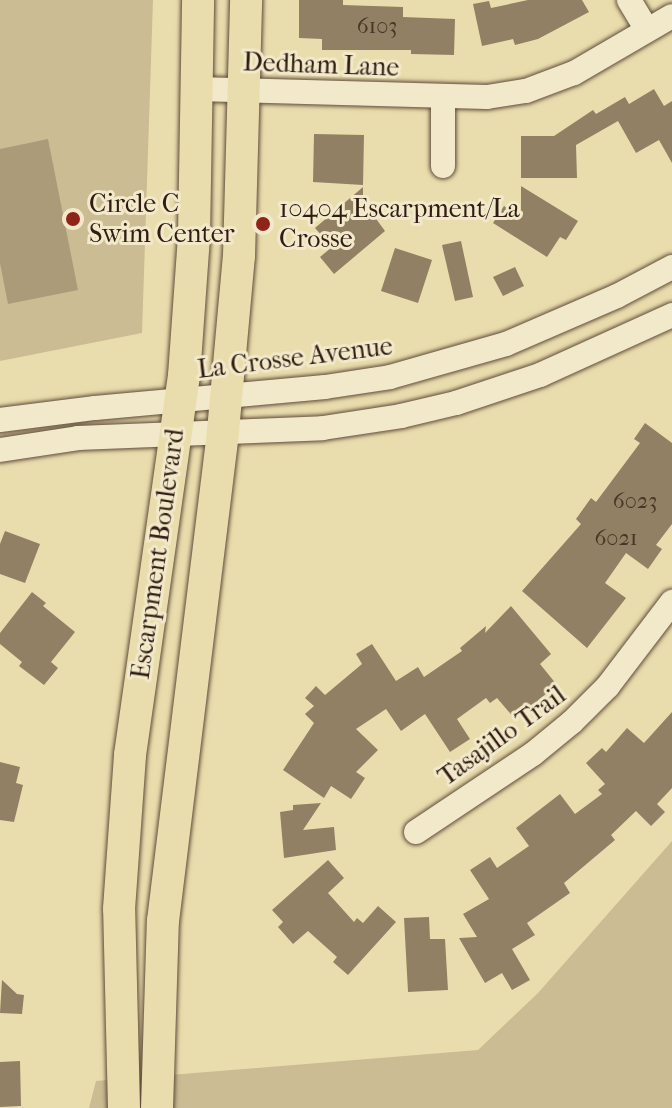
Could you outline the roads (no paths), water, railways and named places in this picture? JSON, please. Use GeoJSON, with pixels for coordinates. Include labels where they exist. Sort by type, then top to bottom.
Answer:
{"type":"FeatureCollection","features":[{"type":"Feature","properties":{"kind":"main road","name":"Escarpment Boulevard"},"geometry":{"type":"LineString","coordinates":[[124,1108],[119,909],[129,771],[180,399],[194,236],[198,0]]}},
{"type":"Feature","properties":{"kind":"main road","name":"Escarpment Boulevard"},"geometry":{"type":"LineString","coordinates":[[157,1108],[163,921],[227,396],[239,256],[246,92],[246,0]]}},
{"type":"Feature","properties":{"kind":"street"},"geometry":{"type":"LineString","coordinates":[[629,0],[647,30]]}},
{"type":"Feature","properties":{"kind":"street","name":"Dedham Lane"},"geometry":{"type":"LineString","coordinates":[[197,89],[487,97],[549,85],[672,16]]}},
{"type":"Feature","properties":{"kind":"street"},"geometry":{"type":"LineString","coordinates":[[443,96],[443,166]]}},
{"type":"Feature","properties":{"kind":"street","name":"La Crosse Avenue"},"geometry":{"type":"LineString","coordinates":[[0,420],[368,381],[443,363],[558,322],[672,267]]}},
{"type":"Feature","properties":{"kind":"street"},"geometry":{"type":"LineString","coordinates":[[0,450],[78,438],[323,428],[456,403],[567,365],[672,315]]}},
{"type":"Feature","properties":{"kind":"street","name":"Tasajillo Trail"},"geometry":{"type":"LineString","coordinates":[[416,832],[533,754],[572,722],[616,677],[672,602]]}},
{"type":"Feature","properties":{"kind":"place","name":"Circle C Swim Center"},"geometry":{"type":"Point","coordinates":[73,219]}},
{"type":"Feature","properties":{"kind":"place","name":"10404 Escarpment/La Crosse"},"geometry":{"type":"Point","coordinates":[263,224]}}]}
